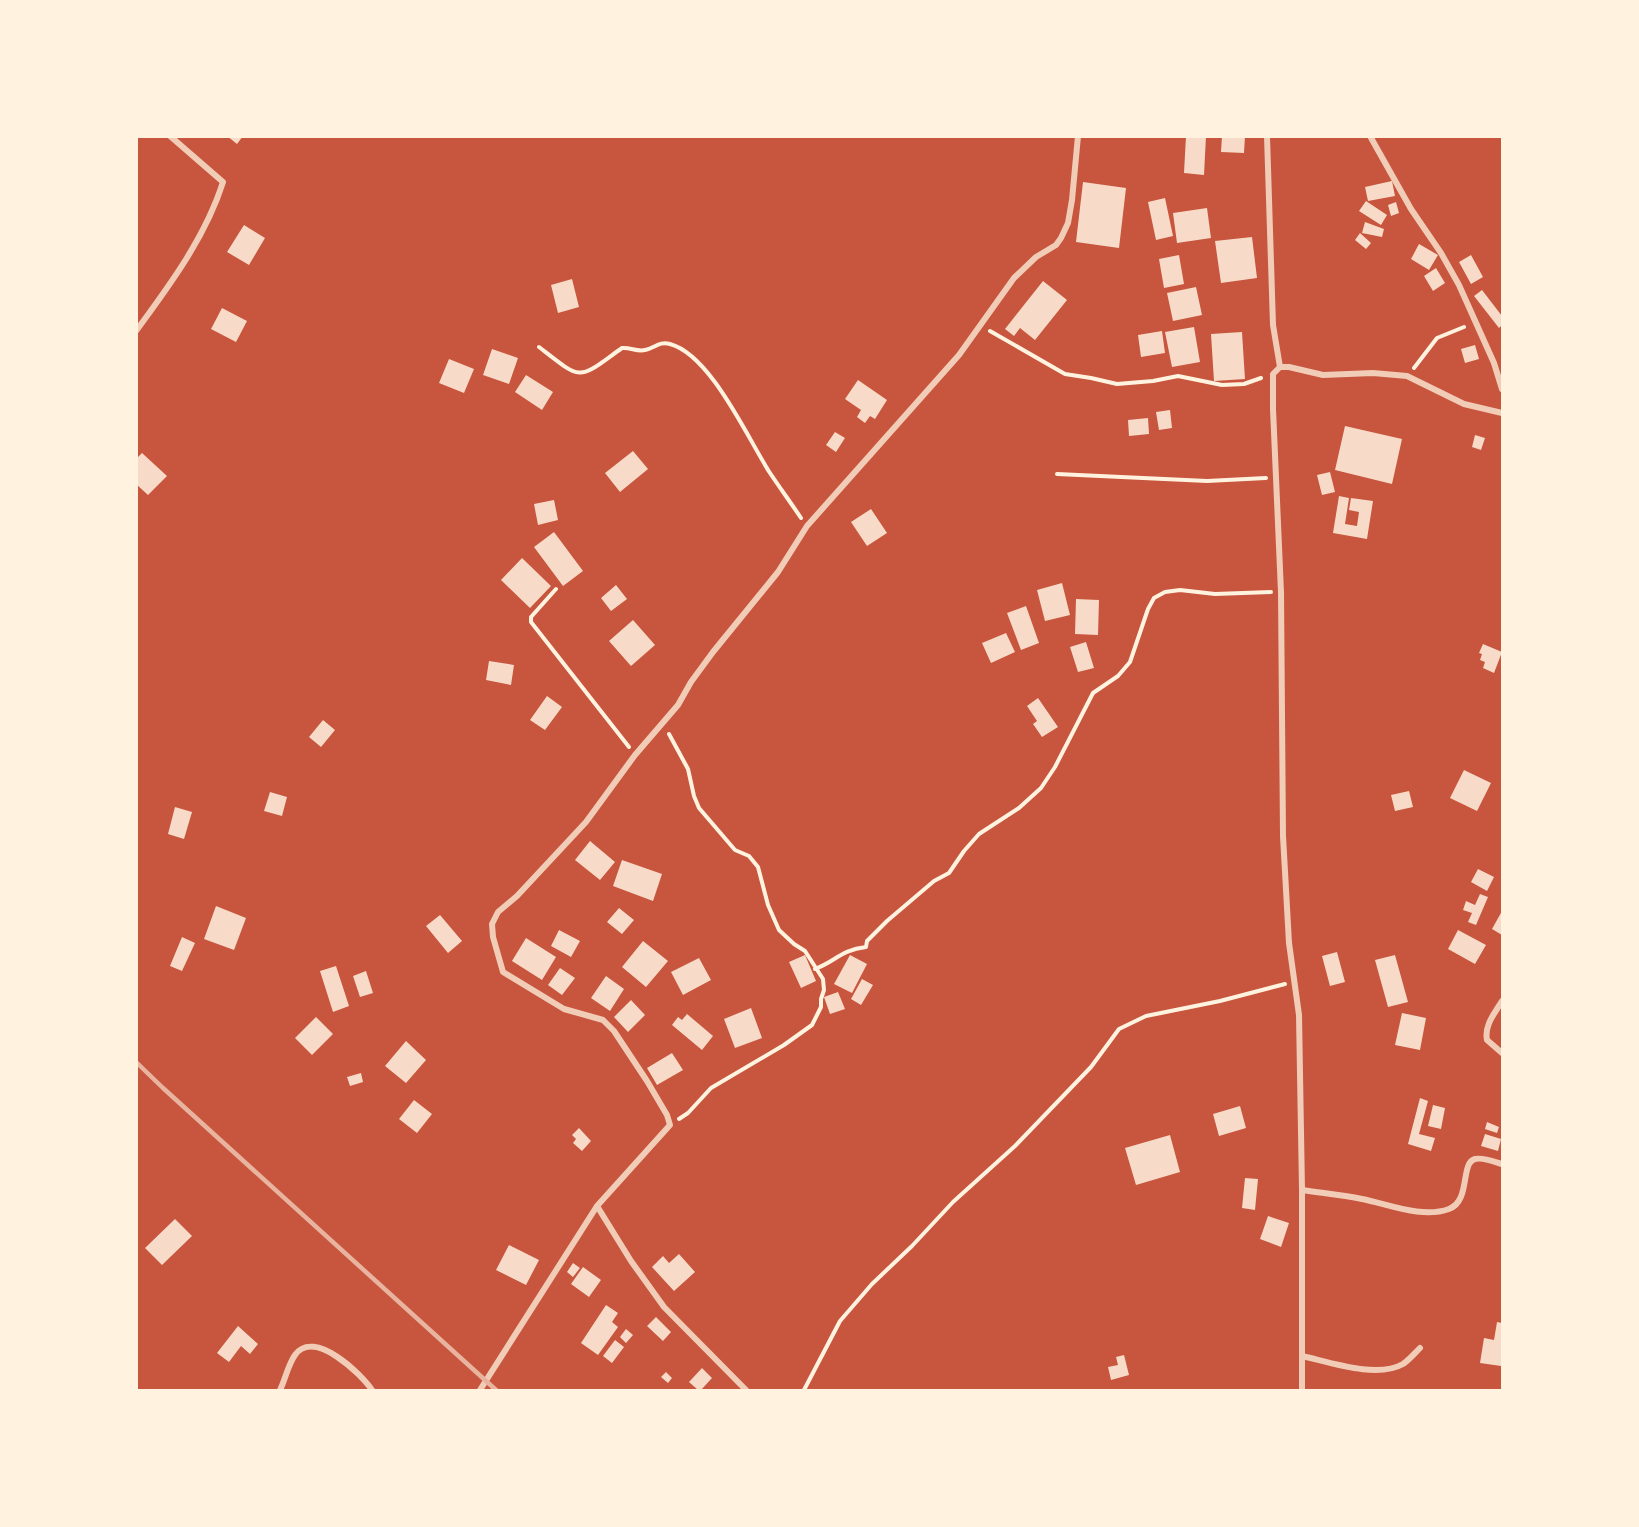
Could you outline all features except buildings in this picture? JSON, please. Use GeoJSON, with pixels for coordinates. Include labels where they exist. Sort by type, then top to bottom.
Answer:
{"type":"FeatureCollection","features":[{"type":"Feature","properties":{"kind":"street"},"geometry":{"type":"LineString","coordinates":[[136,331],[162,297],[214,210],[223,182],[170,136]]}},
{"type":"Feature","properties":{"kind":"street"},"geometry":{"type":"LineString","coordinates":[[480,1390],[597,1206],[670,1125],[667,1115],[647,1081],[621,1045],[614,1031],[603,1020],[564,1009],[503,972],[493,937],[492,924],[498,912],[517,896],[586,822],[635,755],[678,705],[691,682],[713,652],[778,572],[807,526],[959,355],[982,326],[1014,278],[1036,257],[1056,245],[1068,223],[1078,136]]}},
{"type":"Feature","properties":{"kind":"street"},"geometry":{"type":"LineString","coordinates":[[1267,136],[1273,325],[1280,367]]}},
{"type":"Feature","properties":{"kind":"street"},"geometry":{"type":"LineString","coordinates":[[1370,136],[1411,209],[1449,266],[1477,323],[1503,388]]}},
{"type":"Feature","properties":{"kind":"street"},"geometry":{"type":"LineString","coordinates":[[1302,1390],[1299,1015],[1289,943],[1283,836],[1281,592],[1274,374],[1280,367],[1289,367],[1323,375],[1373,373],[1407,376],[1464,404],[1503,413]]}},
{"type":"Feature","properties":{"kind":"street"},"geometry":{"type":"LineString","coordinates":[[1503,1001],[1486,1033],[1487,1040],[1503,1053]]}},
{"type":"Feature","properties":{"kind":"street"},"geometry":{"type":"LineString","coordinates":[[1302,1190],[1362,1199],[1416,1211],[1448,1210],[1456,1205],[1463,1193],[1468,1167],[1472,1160],[1478,1158],[1503,1164]]}},
{"type":"Feature","properties":{"kind":"street"},"geometry":{"type":"LineString","coordinates":[[597,1206],[631,1261],[664,1306],[746,1390]]}},
{"type":"Feature","properties":{"kind":"street"},"geometry":{"type":"LineString","coordinates":[[280,1390],[295,1355],[304,1348],[314,1347],[340,1357],[365,1380],[372,1390]]}},
{"type":"Feature","properties":{"kind":"street"},"geometry":{"type":"LineString","coordinates":[[1302,1356],[1345,1366],[1383,1370],[1403,1364],[1420,1348]]}},
{"type":"Feature","properties":{"kind":"path"},"geometry":{"type":"LineString","coordinates":[[1407,376],[1437,338],[1477,323]]}},
{"type":"Feature","properties":{"kind":"path"},"geometry":{"type":"LineString","coordinates":[[982,326],[1065,374],[1118,384],[1178,376],[1222,385],[1244,384],[1274,374]]}},
{"type":"Feature","properties":{"kind":"path"},"geometry":{"type":"LineString","coordinates":[[539,347],[572,372],[582,374],[598,366],[622,348],[644,350],[662,343],[673,345],[687,353],[726,396],[770,473],[807,526]]}},
{"type":"Feature","properties":{"kind":"path"},"geometry":{"type":"LineString","coordinates":[[1058,474],[1207,481],[1276,478]]}},
{"type":"Feature","properties":{"kind":"path"},"geometry":{"type":"LineString","coordinates":[[556,590],[531,617],[531,622],[635,755]]}},
{"type":"Feature","properties":{"kind":"path"},"geometry":{"type":"LineString","coordinates":[[815,969],[832,963],[846,951],[866,947],[867,941],[887,921],[934,881],[949,873],[979,834],[1019,808],[1041,788],[1055,767],[1093,693],[1118,676],[1130,662],[1154,598],[1165,592],[1179,590],[1215,594],[1281,592]]}},
{"type":"Feature","properties":{"kind":"path"},"geometry":{"type":"LineString","coordinates":[[663,723],[688,769],[699,808],[735,850],[749,856],[758,867],[768,905],[779,930],[805,951],[823,979],[824,990],[821,1007],[812,1025],[784,1045],[711,1088],[688,1113],[670,1125]]}},
{"type":"Feature","properties":{"kind":"path"},"geometry":{"type":"LineString","coordinates":[[804,1390],[840,1321],[872,1284],[953,1202],[1023,1138],[1091,1067],[1119,1029],[1146,1016],[1220,1001],[1294,982]]}},
{"type":"Feature","properties":{"kind":"railway"},"geometry":{"type":"LineString","coordinates":[[136,1062],[496,1390]]}}]}
